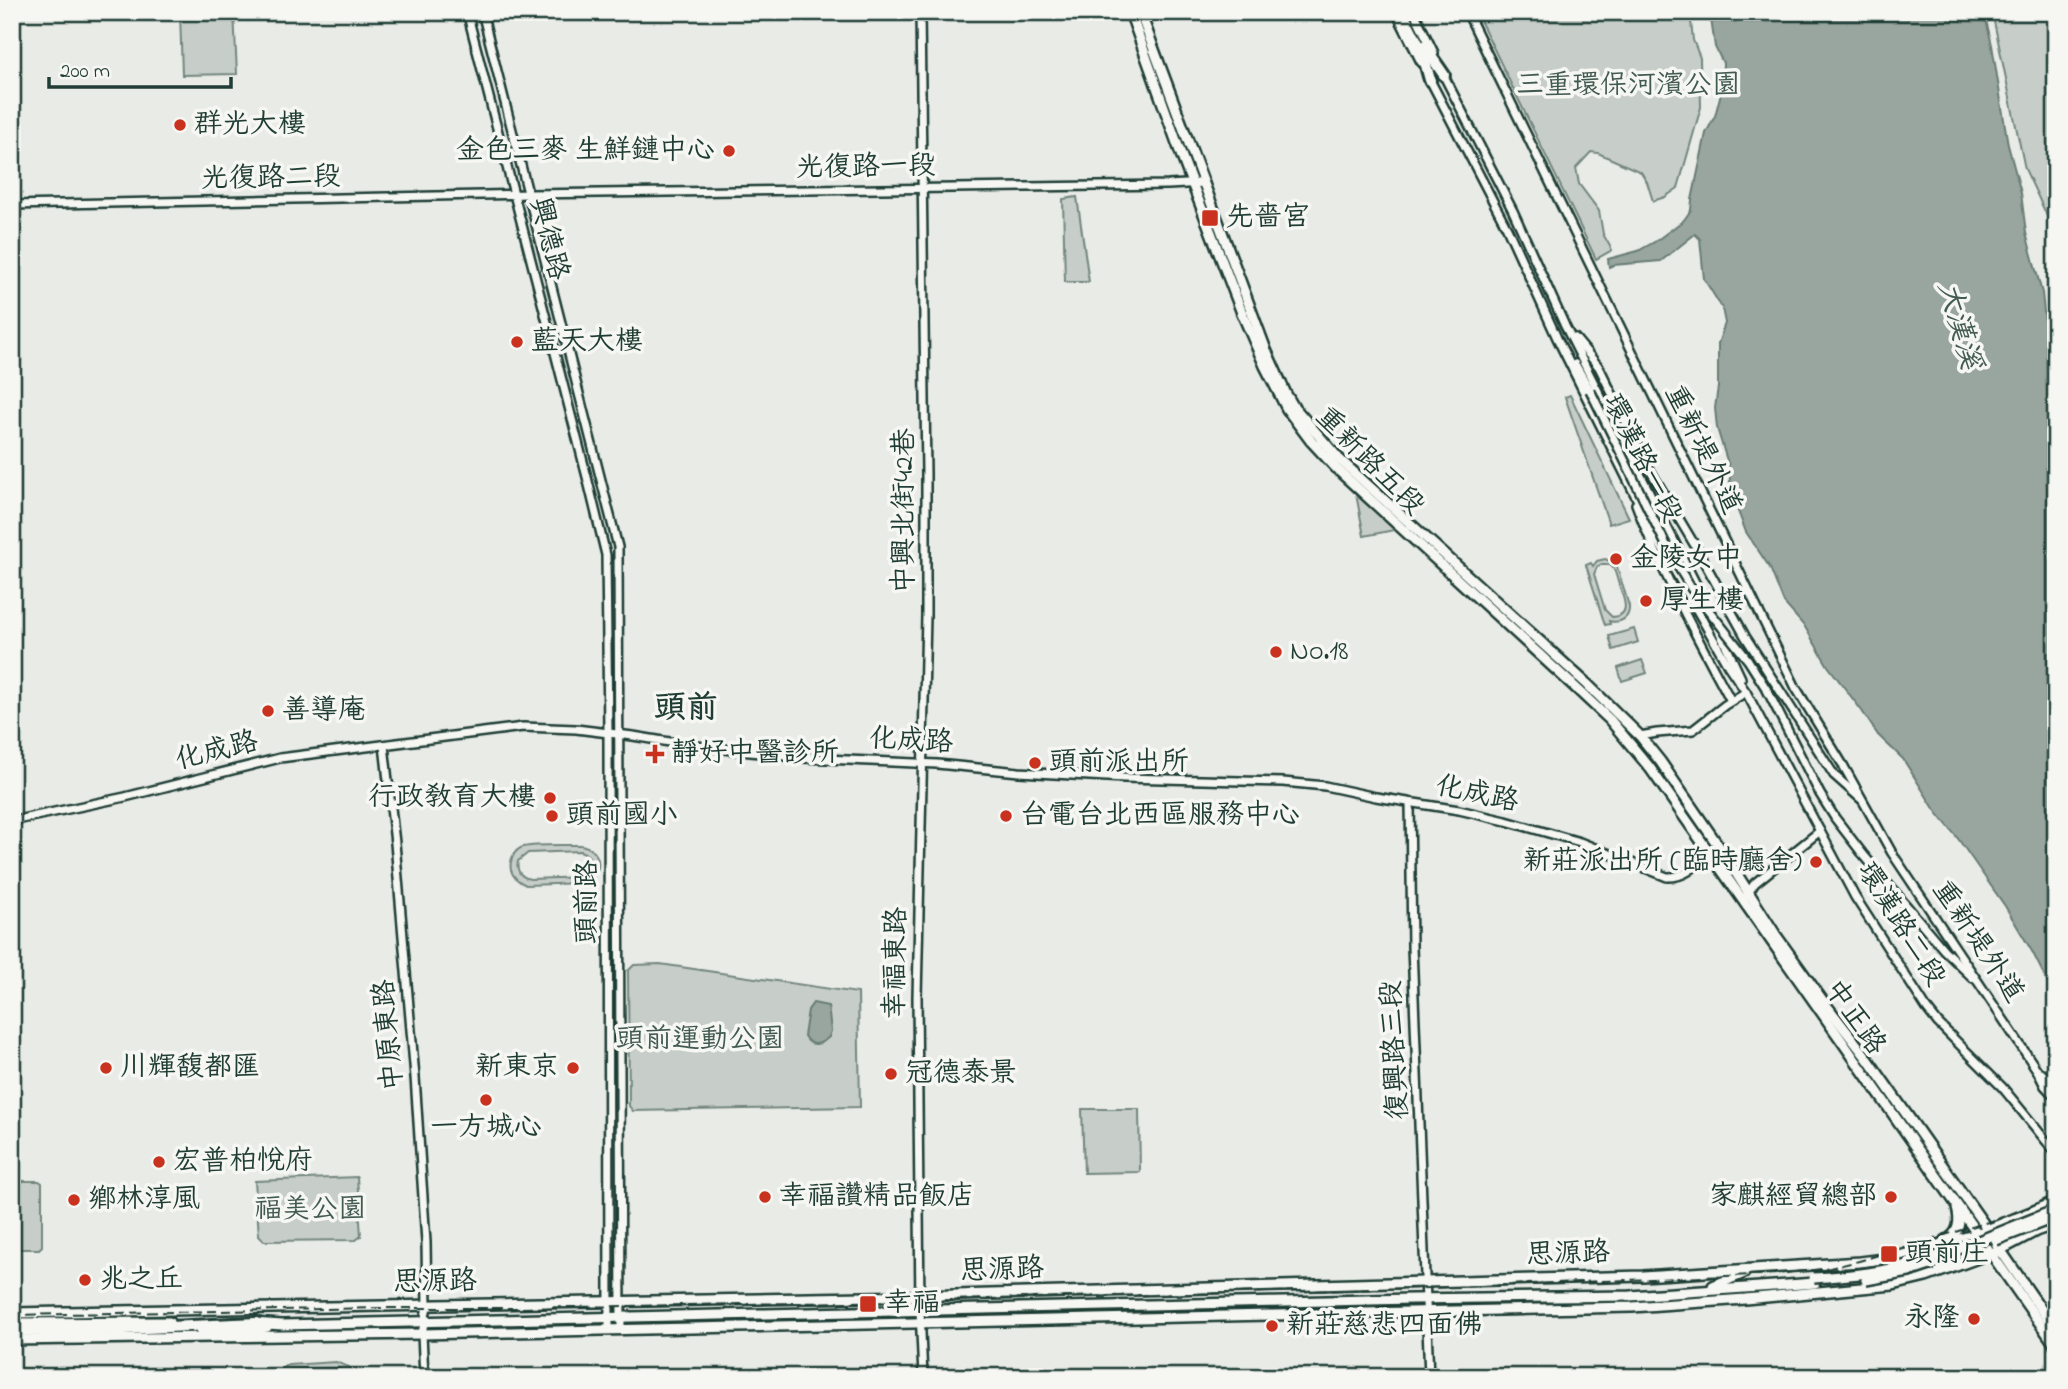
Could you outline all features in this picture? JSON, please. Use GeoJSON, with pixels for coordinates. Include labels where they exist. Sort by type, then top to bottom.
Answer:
{"type":"FeatureCollection","features":[{"type":"Feature","properties":{"kind":"highway"},"geometry":{"type":"LineString","coordinates":[[1404,12],[1424,50],[1444,75]]}},
{"type":"Feature","properties":{"kind":"highway"},"geometry":{"type":"LineString","coordinates":[[1424,50],[1430,80]]}},
{"type":"Feature","properties":{"kind":"highway"},"geometry":{"type":"LineString","coordinates":[[12,1331],[257,1323]]}},
{"type":"Feature","properties":{"kind":"main road","name":"重新路五段"},"geometry":{"type":"LineString","coordinates":[[1130,12],[1242,313],[1287,409],[1337,469],[1621,716]]}},
{"type":"Feature","properties":{"kind":"main road","name":"重新路五段"},"geometry":{"type":"LineString","coordinates":[[1140,12],[1266,350],[1293,406],[1338,458],[1610,720]]}},
{"type":"Feature","properties":{"kind":"main road","name":"中正路"},"geometry":{"type":"LineString","coordinates":[[1621,716],[1660,761],[1714,849]]}},
{"type":"Feature","properties":{"kind":"main road","name":"中正路"},"geometry":{"type":"LineString","coordinates":[[1610,720],[1714,849],[1867,1058],[1987,1229],[1995,1252],[2056,1346]]}},
{"type":"Feature","properties":{"kind":"main road","name":"中正路"},"geometry":{"type":"LineString","coordinates":[[1747,895],[1803,986],[1976,1234],[1995,1252],[2056,1331]]}},
{"type":"Feature","properties":{"kind":"main road","name":"思源路"},"geometry":{"type":"LineString","coordinates":[[12,1313],[920,1296],[1628,1276],[1752,1270],[1867,1262],[1911,1253],[1976,1234],[2056,1202]]}},
{"type":"Feature","properties":{"kind":"main road"},"geometry":{"type":"LineString","coordinates":[[1926,1277],[1911,1253],[1954,1236],[1960,1222],[1956,1203]]}},
{"type":"Feature","properties":{"kind":"main road"},"geometry":{"type":"LineString","coordinates":[[1814,1281],[1908,1265],[2056,1210]]}},
{"type":"Feature","properties":{"kind":"main road"},"geometry":{"type":"LineString","coordinates":[[1814,1281],[1871,1279],[1909,1272],[2056,1217]]}},
{"type":"Feature","properties":{"kind":"main road","name":"思源路"},"geometry":{"type":"LineString","coordinates":[[12,1340],[128,1340],[1632,1307],[1881,1287],[1926,1277],[1995,1252],[2056,1224]]}},
{"type":"Feature","properties":{"kind":"main road"},"geometry":{"type":"LineString","coordinates":[[1937,1246],[1948,1269]]}},
{"type":"Feature","properties":{"kind":"main road"},"geometry":{"type":"LineString","coordinates":[[1713,1286],[1752,1270]]}},
{"type":"Feature","properties":{"kind":"main road","name":"思源路"},"geometry":{"type":"LineString","coordinates":[[1426,1298],[1814,1281]]}},
{"type":"Feature","properties":{"kind":"main road","name":"思源路"},"geometry":{"type":"LineString","coordinates":[[105,1338],[131,1334],[241,1331],[305,1324],[1412,1298],[1630,1296],[1814,1281]]}},
{"type":"Feature","properties":{"kind":"main road"},"geometry":{"type":"LineString","coordinates":[[1298,1285],[1298,1315]]}},
{"type":"Feature","properties":{"kind":"main road"},"geometry":{"type":"LineString","coordinates":[[1736,1289],[1789,1296]]}},
{"type":"Feature","properties":{"kind":"main road"},"geometry":{"type":"LineString","coordinates":[[289,1308],[305,1324]]}},
{"type":"Feature","properties":{"kind":"main road","name":"思源路"},"geometry":{"type":"LineString","coordinates":[[12,1323],[282,1325]]}},
{"type":"Feature","properties":{"kind":"street","name":"興德路"},"geometry":{"type":"LineString","coordinates":[[467,12],[587,477]]}},
{"type":"Feature","properties":{"kind":"street","name":"興德路"},"geometry":{"type":"LineString","coordinates":[[482,12],[601,476]]}},
{"type":"Feature","properties":{"kind":"street","name":"中興北街42巷"},"geometry":{"type":"LineString","coordinates":[[920,12],[926,616]]}},
{"type":"Feature","properties":{"kind":"street","name":"環漢路一段"},"geometry":{"type":"LineString","coordinates":[[1396,12],[1507,228],[1557,338],[1658,541],[1746,692]]}},
{"type":"Feature","properties":{"kind":"street","name":"環漢路一段"},"geometry":{"type":"LineString","coordinates":[[1414,12],[1513,211],[1565,326],[1719,629],[1746,692]]}},
{"type":"Feature","properties":{"kind":"street","name":"重新堤外道"},"geometry":{"type":"LineString","coordinates":[[1467,12],[1781,661],[1892,853],[1982,986],[2045,1086],[2056,1098]]}},
{"type":"Feature","properties":{"kind":"street","name":"光復路一段"},"geometry":{"type":"LineString","coordinates":[[530,194],[1204,183]]}},
{"type":"Feature","properties":{"kind":"street","name":"光復路二段"},"geometry":{"type":"LineString","coordinates":[[12,205],[530,194]]}},
{"type":"Feature","properties":{"kind":"street"},"geometry":{"type":"LineString","coordinates":[[1565,326],[1599,367],[1647,466],[1745,636],[1835,775],[1866,804]]}},
{"type":"Feature","properties":{"kind":"street"},"geometry":{"type":"LineString","coordinates":[[1557,338],[1590,390],[1671,555],[1691,588],[1748,660],[1767,690],[1835,818],[1944,950],[1982,986]]}},
{"type":"Feature","properties":{"kind":"street"},"geometry":{"type":"LineString","coordinates":[[1622,467],[1650,539],[1731,701]]}},
{"type":"Feature","properties":{"kind":"street","name":"頭前路"},"geometry":{"type":"LineString","coordinates":[[601,476],[618,547],[621,1329]]}},
{"type":"Feature","properties":{"kind":"street","name":"頭前路"},"geometry":{"type":"LineString","coordinates":[[587,477],[606,555],[609,1329]]}},
{"type":"Feature","properties":{"kind":"street","name":"幸福東路"},"geometry":{"type":"LineString","coordinates":[[923,1377],[917,997],[926,616]]}},
{"type":"Feature","properties":{"kind":"street"},"geometry":{"type":"LineString","coordinates":[[1640,737],[1693,730],[1746,692]]}},
{"type":"Feature","properties":{"kind":"street","name":"環漢路二段"},"geometry":{"type":"LineString","coordinates":[[1746,692],[1855,897],[1927,1009],[2003,1088],[2056,1153]]}},
{"type":"Feature","properties":{"kind":"street","name":"化成路"},"geometry":{"type":"LineString","coordinates":[[12,821],[280,758],[523,727],[576,729],[798,757],[1125,778],[1293,782],[1325,786],[1506,821],[1580,842],[1675,878],[1685,875],[1714,849]]}},
{"type":"Feature","properties":{"kind":"street","name":"中原東路"},"geometry":{"type":"LineString","coordinates":[[384,745],[415,1077],[426,1242],[427,1306],[422,1334],[424,1377]]}},
{"type":"Feature","properties":{"kind":"street","name":"復興路三段"},"geometry":{"type":"LineString","coordinates":[[1410,803],[1412,947],[1429,1377]]}},
{"type":"Feature","properties":{"kind":"street"},"geometry":{"type":"LineString","coordinates":[[1747,895],[1755,883],[1820,831]]}},
{"type":"Feature","properties":{"kind":"street","name":"重新堤外道"},"geometry":{"type":"LineString","coordinates":[[2037,1070],[2056,1086]]}},
{"type":"Feature","properties":{"kind":"green space"},"geometry":{"type":"Polygon","coordinates":[[[180,12],[234,12],[237,74],[182,75],[180,12]]]}},
{"type":"Feature","properties":{"kind":"green space","name":"三重環保河濱公園"},"geometry":{"type":"Polygon","coordinates":[[[1476,12],[1690,12],[1693,40],[1700,58],[1701,107],[1678,188],[1653,201],[1641,172],[1591,152],[1576,168],[1579,184],[1599,211],[1603,234],[1612,250],[1596,259],[1476,12]]]}},
{"type":"Feature","properties":{"kind":"green space"},"geometry":{"type":"Polygon","coordinates":[[[1992,12],[2056,12],[2056,235],[2025,169],[1992,12]]]}},
{"type":"Feature","properties":{"kind":"green space"},"geometry":{"type":"Polygon","coordinates":[[[1077,197],[1089,282],[1065,282],[1063,199],[1077,197]]]}},
{"type":"Feature","properties":{"kind":"green space"},"geometry":{"type":"Polygon","coordinates":[[[1570,395],[1629,518],[1609,524],[1565,397],[1570,395]]]}},
{"type":"Feature","properties":{"kind":"green space"},"geometry":{"type":"Polygon","coordinates":[[[1361,493],[1392,523],[1394,530],[1364,536],[1356,494],[1361,493]]]}},
{"type":"Feature","properties":{"kind":"green space"},"geometry":{"type":"Polygon","coordinates":[[[1605,559],[1617,567],[1629,606],[1624,619],[1609,621],[1610,624],[1605,625],[1586,565],[1591,563],[1593,566],[1597,561],[1605,559]],[[1602,564],[1594,574],[1605,610],[1612,617],[1618,616],[1623,613],[1624,600],[1614,570],[1609,565],[1602,564]]]}},
{"type":"Feature","properties":{"kind":"green space"},"geometry":{"type":"Polygon","coordinates":[[[1634,629],[1638,642],[1613,650],[1609,636],[1634,629]]]}},
{"type":"Feature","properties":{"kind":"green space"},"geometry":{"type":"Polygon","coordinates":[[[1642,660],[1647,673],[1622,681],[1618,668],[1642,660]]]}},
{"type":"Feature","properties":{"kind":"green space"},"geometry":{"type":"Polygon","coordinates":[[[580,845],[593,851],[598,862],[595,875],[583,883],[526,885],[512,873],[513,856],[523,847],[580,845]],[[528,853],[518,861],[518,870],[521,875],[530,879],[584,877],[590,870],[591,862],[584,853],[528,853]]]}},
{"type":"Feature","properties":{"kind":"green space","name":"頭前運動公園"},"geometry":{"type":"Polygon","coordinates":[[[660,964],[858,993],[860,1107],[633,1111],[629,1106],[628,971],[634,965],[660,964]]]}},
{"type":"Feature","properties":{"kind":"green space"},"geometry":{"type":"Polygon","coordinates":[[[1082,1109],[1139,1109],[1140,1172],[1084,1173],[1082,1109]]]}},
{"type":"Feature","properties":{"kind":"green space","name":"福美公園"},"geometry":{"type":"Polygon","coordinates":[[[357,1177],[361,1236],[356,1240],[264,1241],[259,1235],[255,1181],[357,1177]]]}},
{"type":"Feature","properties":{"kind":"green space"},"geometry":{"type":"Polygon","coordinates":[[[12,1181],[42,1183],[42,1246],[39,1249],[12,1249],[12,1181]]]}},
{"type":"Feature","properties":{"kind":"green space"},"geometry":{"type":"Polygon","coordinates":[[[336,1362],[349,1367],[355,1377],[348,1377],[345,1371],[336,1368],[291,1370],[284,1377],[276,1377],[283,1367],[288,1365],[336,1362]]]}},
{"type":"Feature","properties":{"kind":"water","name":"大漢溪"},"geometry":{"type":"Polygon","coordinates":[[[1710,12],[1984,12],[2008,145],[2021,193],[2026,233],[2042,293],[2047,340],[2056,360],[2056,999],[2005,906],[1935,810],[1903,759],[1878,735],[1828,666],[1805,627],[1784,603],[1770,568],[1746,532],[1731,493],[1729,467],[1717,428],[1715,408],[1718,344],[1725,323],[1722,308],[1704,279],[1700,239],[1695,234],[1661,261],[1609,267],[1608,259],[1638,251],[1656,241],[1684,220],[1691,210],[1706,133],[1715,116],[1722,89],[1723,63],[1715,47],[1710,12]]]}},
{"type":"Feature","properties":{"kind":"water"},"geometry":{"type":"Polygon","coordinates":[[[813,1003],[828,1006],[831,1031],[829,1037],[816,1044],[804,1036],[808,1010],[813,1003]]]}},
{"type":"Feature","properties":{"kind":"railway"},"geometry":{"type":"LineString","coordinates":[[12,1315],[908,1301],[1430,1288],[1777,1274],[1830,1268],[1859,1261],[1988,1222],[2023,1210],[2056,1194]]}},
{"type":"Feature","properties":{"kind":"place","name":"群光大樓"},"geometry":{"type":"Point","coordinates":[180,125]}},
{"type":"Feature","properties":{"kind":"place","name":"金色三麥 生鮮鏈中心"},"geometry":{"type":"Point","coordinates":[729,151]}},
{"type":"Feature","properties":{"kind":"place","name":"先嗇宮"},"geometry":{"type":"Point","coordinates":[1210,218]}},
{"type":"Feature","properties":{"kind":"place","name":"藍天大樓"},"geometry":{"type":"Point","coordinates":[517,342]}},
{"type":"Feature","properties":{"kind":"place","name":"金陵女中"},"geometry":{"type":"Point","coordinates":[1616,559]}},
{"type":"Feature","properties":{"kind":"place","name":"厚生樓"},"geometry":{"type":"Point","coordinates":[1646,601]}},
{"type":"Feature","properties":{"kind":"place","name":"No.18"},"geometry":{"type":"Point","coordinates":[1276,652]}},
{"type":"Feature","properties":{"kind":"place","name":"善導庵"},"geometry":{"type":"Point","coordinates":[268,711]}},
{"type":"Feature","properties":{"kind":"place","name":"靜好中醫診所"},"geometry":{"type":"Point","coordinates":[655,754]}},
{"type":"Feature","properties":{"kind":"place","name":"頭前派出所"},"geometry":{"type":"Point","coordinates":[1035,763]}},
{"type":"Feature","properties":{"kind":"place","name":"行政教育大樓"},"geometry":{"type":"Point","coordinates":[550,798]}},
{"type":"Feature","properties":{"kind":"place","name":"頭前國小"},"geometry":{"type":"Point","coordinates":[552,816]}},
{"type":"Feature","properties":{"kind":"place","name":"台電台北西區服務中心"},"geometry":{"type":"Point","coordinates":[1006,816]}},
{"type":"Feature","properties":{"kind":"place","name":"新莊派出所 (臨時廳舍)"},"geometry":{"type":"Point","coordinates":[1816,862]}},
{"type":"Feature","properties":{"kind":"place","name":"川輝馥都匯"},"geometry":{"type":"Point","coordinates":[106,1068]}},
{"type":"Feature","properties":{"kind":"place","name":"新東京"},"geometry":{"type":"Point","coordinates":[573,1068]}},
{"type":"Feature","properties":{"kind":"place","name":"冠德泰景"},"geometry":{"type":"Point","coordinates":[891,1074]}},
{"type":"Feature","properties":{"kind":"place","name":"一方城心"},"geometry":{"type":"Point","coordinates":[486,1100]}},
{"type":"Feature","properties":{"kind":"place","name":"宏普柏悅府"},"geometry":{"type":"Point","coordinates":[159,1162]}},
{"type":"Feature","properties":{"kind":"place","name":"幸福讚精品飯店"},"geometry":{"type":"Point","coordinates":[765,1197]}},
{"type":"Feature","properties":{"kind":"place","name":"家麒經貿總部"},"geometry":{"type":"Point","coordinates":[1891,1197]}},
{"type":"Feature","properties":{"kind":"place","name":"鄉林淳風"},"geometry":{"type":"Point","coordinates":[74,1200]}},
{"type":"Feature","properties":{"kind":"place","name":"頭前庄"},"geometry":{"type":"Point","coordinates":[1889,1254]}},
{"type":"Feature","properties":{"kind":"place","name":"兆之丘"},"geometry":{"type":"Point","coordinates":[85,1280]}},
{"type":"Feature","properties":{"kind":"place","name":"幸福"},"geometry":{"type":"Point","coordinates":[868,1304]}},
{"type":"Feature","properties":{"kind":"place","name":"永隆"},"geometry":{"type":"Point","coordinates":[1974,1319]}},
{"type":"Feature","properties":{"kind":"place","name":"新莊慈悲四面佛"},"geometry":{"type":"Point","coordinates":[1272,1326]}},
{"type":"Feature","properties":{"kind":"district","name":"頭前"},"geometry":{"type":"Point","coordinates":[686,709]}}]}
